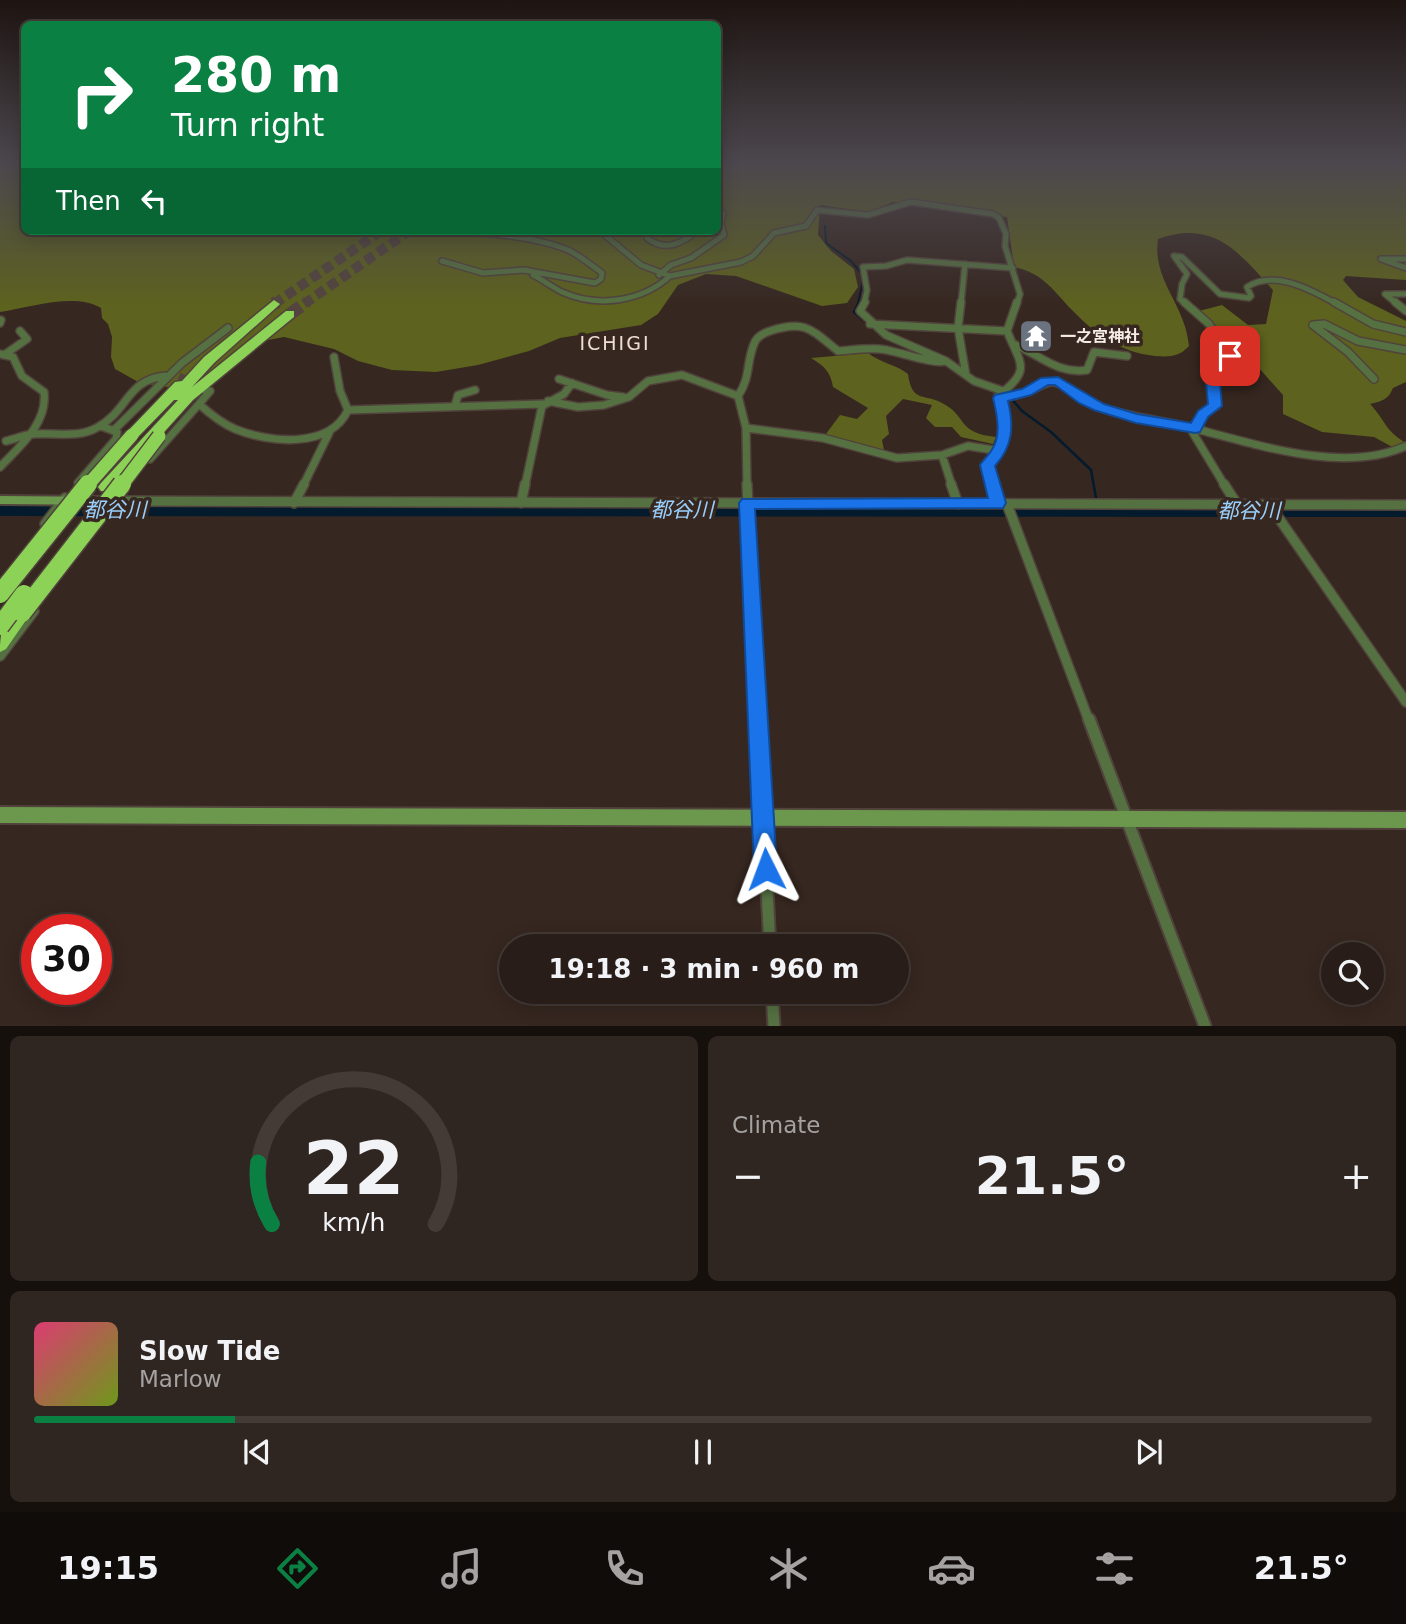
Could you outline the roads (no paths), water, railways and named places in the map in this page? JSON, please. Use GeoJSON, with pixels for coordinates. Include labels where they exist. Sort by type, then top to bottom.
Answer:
{"type":"FeatureCollection","features":[{"type":"Feature","properties":{"kind":"highway"},"geometry":{"type":"LineString","coordinates":[[0,643],[147,436],[209,360],[274,304]]}},
{"type":"Feature","properties":{"kind":"highway"},"geometry":{"type":"LineString","coordinates":[[0,594],[82,491],[290,314]]}},
{"type":"Feature","properties":{"kind":"highway"},"geometry":{"type":"LineString","coordinates":[[0,626],[112,494],[147,436]]}},
{"type":"Feature","properties":{"kind":"street"},"geometry":{"type":"LineString","coordinates":[[605,235],[642,268],[670,276],[750,258],[774,233],[806,226],[816,211]]}},
{"type":"Feature","properties":{"kind":"street"},"geometry":{"type":"LineString","coordinates":[[826,211],[868,215],[882,211]]}},
{"type":"Feature","properties":{"kind":"street"},"geometry":{"type":"LineString","coordinates":[[972,211],[993,214],[999,218],[1006,234],[1005,246],[1020,294],[1007,331],[1022,358],[1023,367],[1013,385],[1002,395]]}},
{"type":"Feature","properties":{"kind":"street"},"geometry":{"type":"LineString","coordinates":[[659,275],[671,265],[691,258],[724,235],[721,226]]}},
{"type":"Feature","properties":{"kind":"street"},"geometry":{"type":"LineString","coordinates":[[442,261],[483,273],[524,271],[595,283],[601,279],[601,273],[568,250],[509,235]]}},
{"type":"Feature","properties":{"kind":"street"},"geometry":{"type":"LineString","coordinates":[[648,235],[647,238],[652,243],[668,247],[692,235]]}},
{"type":"Feature","properties":{"kind":"street"},"geometry":{"type":"LineString","coordinates":[[1237,504],[1195,440],[1195,429],[1203,414],[1216,406],[1213,382],[1230,356],[1209,324],[1180,299],[1182,284],[1187,274],[1174,256],[1182,257],[1220,294],[1249,298],[1251,296],[1247,287],[1252,282],[1287,282],[1306,288],[1371,323],[1406,332]]}},
{"type":"Feature","properties":{"kind":"street"},"geometry":{"type":"LineString","coordinates":[[1406,258],[1381,259],[1406,268]]}},
{"type":"Feature","properties":{"kind":"street"},"geometry":{"type":"LineString","coordinates":[[1013,268],[906,260],[863,267],[867,291],[860,312],[870,324],[886,335],[944,362],[1002,395],[1027,392],[1045,381],[1058,381],[1084,400],[1136,418],[1195,429],[1236,442],[1315,456],[1364,458],[1386,455],[1406,446]]}},
{"type":"Feature","properties":{"kind":"street"},"geometry":{"type":"LineString","coordinates":[[965,264],[958,328],[966,375]]}},
{"type":"Feature","properties":{"kind":"street"},"geometry":{"type":"LineString","coordinates":[[524,271],[561,291],[591,301],[619,299],[650,292],[665,283],[670,276]]}},
{"type":"Feature","properties":{"kind":"street"},"geometry":{"type":"LineString","coordinates":[[1406,294],[1385,294],[1406,311]]}},
{"type":"Feature","properties":{"kind":"street"},"geometry":{"type":"LineString","coordinates":[[870,324],[1007,331]]}},
{"type":"Feature","properties":{"kind":"street"},"geometry":{"type":"LineString","coordinates":[[1374,379],[1348,352],[1313,325],[1324,324],[1358,341],[1406,350]]}},
{"type":"Feature","properties":{"kind":"street"},"geometry":{"type":"LineString","coordinates":[[769,934],[747,507],[746,428],[738,396],[747,383],[757,338],[787,325],[805,325],[838,351],[877,349],[944,362]]}},
{"type":"Feature","properties":{"kind":"street"},"geometry":{"type":"LineString","coordinates":[[114,430],[198,347],[228,328]]}},
{"type":"Feature","properties":{"kind":"street"},"geometry":{"type":"LineString","coordinates":[[3,357],[27,339],[20,331]]}},
{"type":"Feature","properties":{"kind":"street"},"geometry":{"type":"LineString","coordinates":[[1013,344],[1027,348],[1055,367],[1067,371],[1087,370],[1094,352],[1119,352],[1127,356]]}},
{"type":"Feature","properties":{"kind":"street"},"geometry":{"type":"LineString","coordinates":[[0,467],[44,418],[44,392],[22,376],[13,357],[3,357]]}},
{"type":"Feature","properties":{"kind":"street"},"geometry":{"type":"LineString","coordinates":[[294,503],[329,433],[344,421],[348,410],[340,391],[334,357]]}},
{"type":"Feature","properties":{"kind":"street"},"geometry":{"type":"LineString","coordinates":[[3,442],[32,434],[75,435],[101,426],[139,382],[168,375],[179,376]]}},
{"type":"Feature","properties":{"kind":"street"},"geometry":{"type":"LineString","coordinates":[[348,410],[546,402],[593,407],[629,397],[648,381],[682,375],[738,396]]}},
{"type":"Feature","properties":{"kind":"street"},"geometry":{"type":"LineString","coordinates":[[559,379],[607,395],[629,397]]}},
{"type":"Feature","properties":{"kind":"street"},"geometry":{"type":"LineString","coordinates":[[0,656],[112,494],[199,404],[210,391],[208,383]]}},
{"type":"Feature","properties":{"kind":"street"},"geometry":{"type":"LineString","coordinates":[[546,402],[564,394],[572,383]]}},
{"type":"Feature","properties":{"kind":"street"},"geometry":{"type":"LineString","coordinates":[[455,406],[458,395],[475,390]]}},
{"type":"Feature","properties":{"kind":"street"},"geometry":{"type":"LineString","coordinates":[[1002,395],[1006,421],[1000,452],[987,465],[1006,506],[1205,1026]]}},
{"type":"Feature","properties":{"kind":"street"},"geometry":{"type":"LineString","coordinates":[[521,503],[546,402]]}},
{"type":"Feature","properties":{"kind":"street"},"geometry":{"type":"LineString","coordinates":[[199,404],[223,424],[255,436],[272,439],[329,433]]}},
{"type":"Feature","properties":{"kind":"street"},"geometry":{"type":"LineString","coordinates":[[0,581],[63,500],[116,439],[117,432],[101,426]]}},
{"type":"Feature","properties":{"kind":"street"},"geometry":{"type":"LineString","coordinates":[[746,428],[823,438],[897,458],[942,455],[968,446],[1000,452]]}},
{"type":"Feature","properties":{"kind":"street"},"geometry":{"type":"LineString","coordinates":[[3,442],[21,442]]}},
{"type":"Feature","properties":{"kind":"street"},"geometry":{"type":"LineString","coordinates":[[942,455],[958,504]]}},
{"type":"Feature","properties":{"kind":"street"},"geometry":{"type":"LineString","coordinates":[[0,500],[63,500],[112,494],[294,503],[485,507],[521,503],[747,507],[1237,504],[1271,508],[1406,505]]}},
{"type":"Feature","properties":{"kind":"street"},"geometry":{"type":"LineString","coordinates":[[1271,508],[1406,702]]}},
{"type":"Feature","properties":{"kind":"street"},"geometry":{"type":"LineString","coordinates":[[0,815],[1406,820]]}},
{"type":"Feature","properties":{"kind":"street"},"geometry":{"type":"LineString","coordinates":[[773,1004],[774,1026]]}},
{"type":"Feature","properties":{"kind":"waterway"},"geometry":{"type":"LineString","coordinates":[[825,226],[826,243],[851,261],[862,274]]}},
{"type":"Feature","properties":{"kind":"waterway"},"geometry":{"type":"LineString","coordinates":[[858,304],[863,280]]}},
{"type":"Feature","properties":{"kind":"waterway"},"geometry":{"type":"LineString","coordinates":[[858,304],[854,312],[879,333]]}},
{"type":"Feature","properties":{"kind":"waterway"},"geometry":{"type":"LineString","coordinates":[[1010,397],[1022,411],[1051,432],[1091,470],[1096,498]]}},
{"type":"Feature","properties":{"kind":"waterway","name":"都谷川"},"geometry":{"type":"LineString","coordinates":[[0,510],[1406,511]]}},
{"type":"Feature","properties":{"kind":"tunnel"},"geometry":{"type":"LineString","coordinates":[[277,302],[274,304],[375,235]]}},
{"type":"Feature","properties":{"kind":"tunnel"},"geometry":{"type":"LineString","coordinates":[[304,304],[403,235]]}},
{"type":"Feature","properties":{"kind":"tunnel"},"geometry":{"type":"LineString","coordinates":[[290,314],[307,302]]}},
{"type":"Feature","properties":{"kind":"tunnel"},"geometry":{"type":"LineString","coordinates":[[179,376],[204,389]]}},
{"type":"Feature","properties":{"kind":"place","name":"一之宮神社"},"geometry":{"type":"Point","coordinates":[1036,336]}},
{"type":"Feature","properties":{"kind":"district","name":"ICHIGI"},"geometry":{"type":"Point","coordinates":[615,343]}}]}
